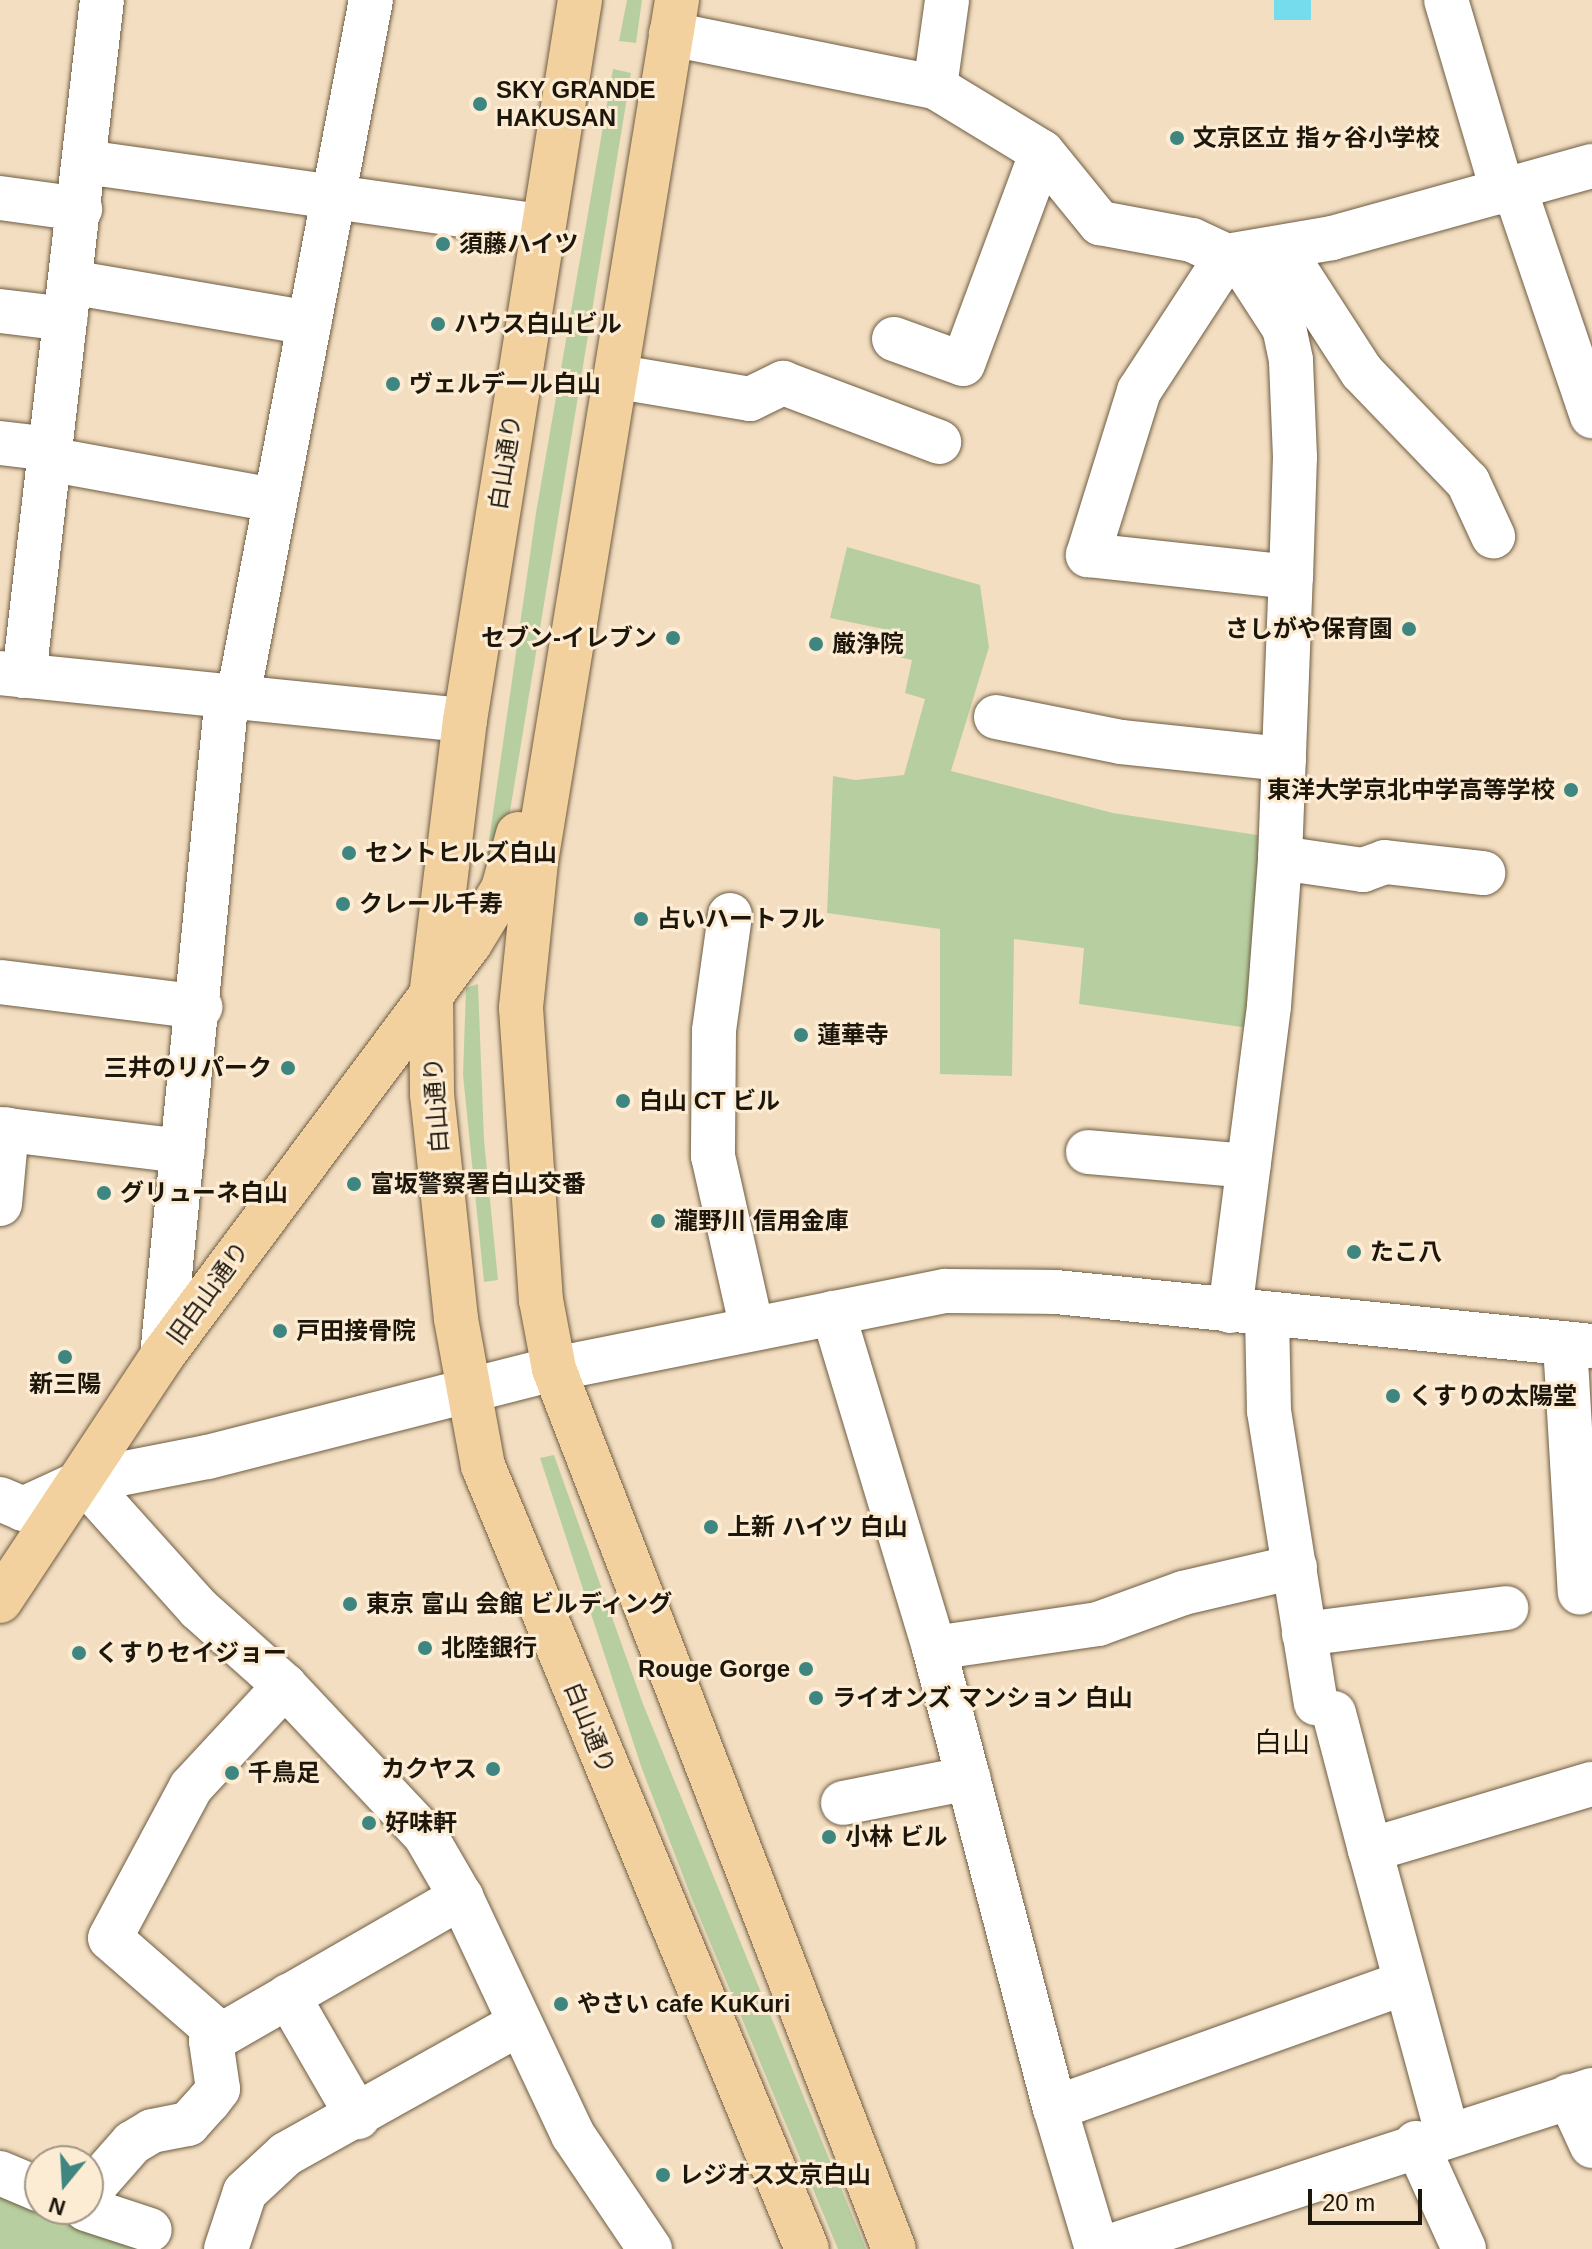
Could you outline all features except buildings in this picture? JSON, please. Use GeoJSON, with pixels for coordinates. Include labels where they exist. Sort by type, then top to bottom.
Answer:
{"type":"FeatureCollection","features":[{"type":"Feature","properties":{"kind":"main road","name":"白山通り"},"geometry":{"type":"LineString","coordinates":[[580,0],[541,226],[465,720],[431,995],[432,1094],[468,1393],[483,1466],[807,2249]]}},
{"type":"Feature","properties":{"kind":"main road"},"geometry":{"type":"LineString","coordinates":[[674,17],[619,377],[602,454],[536,862],[521,1008],[541,1300],[554,1369],[894,2249]]}},
{"type":"Feature","properties":{"kind":"main road","name":"旧白山通り"},"geometry":{"type":"LineString","coordinates":[[0,1601],[84,1481],[162,1356],[431,995],[494,905],[514,857],[558,569],[602,454]]}},
{"type":"Feature","properties":{"kind":"street"},"geometry":{"type":"LineString","coordinates":[[102,0],[49,454],[12,674],[465,720]]}},
{"type":"Feature","properties":{"kind":"street"},"geometry":{"type":"LineString","coordinates":[[162,1356],[232,696],[310,323],[371,0]]}},
{"type":"Feature","properties":{"kind":"street"},"geometry":{"type":"LineString","coordinates":[[935,87],[947,0]]}},
{"type":"Feature","properties":{"kind":"street"},"geometry":{"type":"LineString","coordinates":[[1446,0],[1509,192],[1592,416]]}},
{"type":"Feature","properties":{"kind":"street"},"geometry":{"type":"LineString","coordinates":[[674,17],[935,87],[1042,152],[1100,223],[1192,240],[1227,256],[1247,271],[1284,328],[1291,360],[1291,577],[1280,858],[1269,1006],[1248,1166],[1248,1313],[1269,1411],[1304,1634],[1370,1850],[1404,1983],[1431,2138],[1464,2249]]}},
{"type":"Feature","properties":{"kind":"street"},"geometry":{"type":"LineString","coordinates":[[894,339],[963,364],[1042,152]]}},
{"type":"Feature","properties":{"kind":"street"},"geometry":{"type":"LineString","coordinates":[[85,162],[541,226]]}},
{"type":"Feature","properties":{"kind":"street"},"geometry":{"type":"LineString","coordinates":[[1227,256],[1283,250],[1509,192],[1592,166]]}},
{"type":"Feature","properties":{"kind":"street"},"geometry":{"type":"LineString","coordinates":[[0,198],[80,209]]}},
{"type":"Feature","properties":{"kind":"street"},"geometry":{"type":"LineString","coordinates":[[1283,250],[1362,372],[1468,482],[1493,536]]}},
{"type":"Feature","properties":{"kind":"street"},"geometry":{"type":"LineString","coordinates":[[1227,256],[1139,391],[1088,555],[1291,577]]}},
{"type":"Feature","properties":{"kind":"street"},"geometry":{"type":"LineString","coordinates":[[0,311],[68,300],[310,323]]}},
{"type":"Feature","properties":{"kind":"street"},"geometry":{"type":"LineString","coordinates":[[619,377],[750,399],[783,383],[939,442]]}},
{"type":"Feature","properties":{"kind":"street"},"geometry":{"type":"LineString","coordinates":[[0,443],[274,500]]}},
{"type":"Feature","properties":{"kind":"street"},"geometry":{"type":"LineString","coordinates":[[996,717],[1121,742],[1284,759]]}},
{"type":"Feature","properties":{"kind":"street"},"geometry":{"type":"LineString","coordinates":[[1280,858],[1363,870],[1385,862],[1483,873]]}},
{"type":"Feature","properties":{"kind":"street"},"geometry":{"type":"LineString","coordinates":[[730,915],[714,1031],[713,1156],[752,1329]]}},
{"type":"Feature","properties":{"kind":"street"},"geometry":{"type":"LineString","coordinates":[[0,982],[200,1007]]}},
{"type":"Feature","properties":{"kind":"street"},"geometry":{"type":"LineString","coordinates":[[0,1204],[4,1129],[183,1151]]}},
{"type":"Feature","properties":{"kind":"street"},"geometry":{"type":"LineString","coordinates":[[1088,1152],[1248,1166]]}},
{"type":"Feature","properties":{"kind":"street"},"geometry":{"type":"LineString","coordinates":[[0,1499],[23,1509],[84,1481],[468,1393],[554,1369],[945,1291],[1056,1292],[1579,1345],[1580,1593]]}},
{"type":"Feature","properties":{"kind":"street"},"geometry":{"type":"LineString","coordinates":[[833,1313],[934,1648],[1055,2108],[1100,2249],[1431,2138],[1580,2093],[1592,2146]]}},
{"type":"Feature","properties":{"kind":"street"},"geometry":{"type":"LineString","coordinates":[[84,1481],[199,1609],[285,1686],[425,1835],[461,1897],[573,2135],[650,2249]]}},
{"type":"Feature","properties":{"kind":"street"},"geometry":{"type":"LineString","coordinates":[[934,1648],[1098,1624],[1183,1593],[1295,1567]]}},
{"type":"Feature","properties":{"kind":"street"},"geometry":{"type":"LineString","coordinates":[[1304,1634],[1506,1608]]}},
{"type":"Feature","properties":{"kind":"street"},"geometry":{"type":"LineString","coordinates":[[221,2035],[110,1938],[191,1787],[285,1686]]}},
{"type":"Feature","properties":{"kind":"street"},"geometry":{"type":"LineString","coordinates":[[843,1803],[969,1778]]}},
{"type":"Feature","properties":{"kind":"street"},"geometry":{"type":"LineString","coordinates":[[1370,1850],[1592,1784]]}},
{"type":"Feature","properties":{"kind":"street"},"geometry":{"type":"LineString","coordinates":[[104,2175],[132,2143],[152,2131],[192,2128],[218,2089],[209,2052],[211,2041],[461,1897]]}},
{"type":"Feature","properties":{"kind":"street"},"geometry":{"type":"LineString","coordinates":[[1055,2108],[1404,1983]]}},
{"type":"Feature","properties":{"kind":"street"},"geometry":{"type":"LineString","coordinates":[[288,1996],[358,2117]]}},
{"type":"Feature","properties":{"kind":"street"},"geometry":{"type":"LineString","coordinates":[[226,2249],[252,2185],[286,2154],[358,2117],[520,2023]]}},
{"type":"Feature","properties":{"kind":"street"},"geometry":{"type":"LineString","coordinates":[[0,2173],[24,2183]]}},
{"type":"Feature","properties":{"kind":"street"},"geometry":{"type":"LineString","coordinates":[[104,2215],[150,2230]]}},
{"type":"Feature","properties":{"kind":"green space"},"geometry":{"type":"Polygon","coordinates":[[[627,0],[642,0],[636,43],[619,41],[627,0]]]}},
{"type":"Feature","properties":{"kind":"green space"},"geometry":{"type":"Polygon","coordinates":[[[613,69],[631,73],[503,854],[484,876],[536,513],[613,69]]]}},
{"type":"Feature","properties":{"kind":"green space"},"geometry":{"type":"Polygon","coordinates":[[[847,547],[980,585],[989,647],[951,771],[1113,813],[1270,837],[1256,1029],[1079,1004],[1084,948],[1014,939],[1012,1076],[940,1074],[940,929],[827,913],[833,776],[855,780],[904,775],[925,699],[905,693],[912,660],[894,656],[898,632],[830,618],[847,547]]]}},
{"type":"Feature","properties":{"kind":"green space"},"geometry":{"type":"Polygon","coordinates":[[[478,984],[484,1140],[498,1280],[484,1282],[463,1075],[466,988],[478,984]]]}},
{"type":"Feature","properties":{"kind":"green space"},"geometry":{"type":"Polygon","coordinates":[[[554,1455],[643,1704],[866,2249],[838,2249],[692,1899],[642,1769],[540,1458],[554,1455]]]}},
{"type":"Feature","properties":{"kind":"green space"},"geometry":{"type":"Polygon","coordinates":[[[0,2179],[24,2197],[24,2225],[92,2225],[139,2249],[0,2249],[0,2179]]]}},
{"type":"Feature","properties":{"kind":"water"},"geometry":{"type":"Polygon","coordinates":[[[1274,0],[1311,0],[1311,20],[1274,20],[1274,0]]]}},
{"type":"Feature","properties":{"kind":"place","name":"SKY GRANDE HAKUSAN"},"geometry":{"type":"Point","coordinates":[480,104]}},
{"type":"Feature","properties":{"kind":"place","name":"文京区立 指ヶ谷小学校"},"geometry":{"type":"Point","coordinates":[1177,138]}},
{"type":"Feature","properties":{"kind":"place","name":"須藤ハイツ"},"geometry":{"type":"Point","coordinates":[443,244]}},
{"type":"Feature","properties":{"kind":"place","name":"ハウス白山ビル"},"geometry":{"type":"Point","coordinates":[438,324]}},
{"type":"Feature","properties":{"kind":"place","name":"ヴェルデール白山"},"geometry":{"type":"Point","coordinates":[393,384]}},
{"type":"Feature","properties":{"kind":"place","name":"さしがや保育園"},"geometry":{"type":"Point","coordinates":[1409,629]}},
{"type":"Feature","properties":{"kind":"place","name":"セブン-イレブン"},"geometry":{"type":"Point","coordinates":[673,638]}},
{"type":"Feature","properties":{"kind":"place","name":"厳浄院"},"geometry":{"type":"Point","coordinates":[816,644]}},
{"type":"Feature","properties":{"kind":"place","name":"東洋大学京北中学高等学校"},"geometry":{"type":"Point","coordinates":[1571,790]}},
{"type":"Feature","properties":{"kind":"place","name":"セントヒルズ白山"},"geometry":{"type":"Point","coordinates":[349,853]}},
{"type":"Feature","properties":{"kind":"place","name":"クレール千寿"},"geometry":{"type":"Point","coordinates":[343,904]}},
{"type":"Feature","properties":{"kind":"place","name":"占いハートフル"},"geometry":{"type":"Point","coordinates":[641,919]}},
{"type":"Feature","properties":{"kind":"place","name":"蓮華寺"},"geometry":{"type":"Point","coordinates":[801,1035]}},
{"type":"Feature","properties":{"kind":"place","name":"三井のリパーク"},"geometry":{"type":"Point","coordinates":[288,1068]}},
{"type":"Feature","properties":{"kind":"place","name":"白山 CT ビル"},"geometry":{"type":"Point","coordinates":[623,1101]}},
{"type":"Feature","properties":{"kind":"place","name":"富坂警察署白山交番"},"geometry":{"type":"Point","coordinates":[354,1184]}},
{"type":"Feature","properties":{"kind":"place","name":"グリューネ白山"},"geometry":{"type":"Point","coordinates":[104,1193]}},
{"type":"Feature","properties":{"kind":"place","name":"瀧野川 信用金庫"},"geometry":{"type":"Point","coordinates":[658,1221]}},
{"type":"Feature","properties":{"kind":"place","name":"たこ八"},"geometry":{"type":"Point","coordinates":[1354,1252]}},
{"type":"Feature","properties":{"kind":"place","name":"戸田接骨院"},"geometry":{"type":"Point","coordinates":[280,1331]}},
{"type":"Feature","properties":{"kind":"place","name":"新三陽"},"geometry":{"type":"Point","coordinates":[65,1357]}},
{"type":"Feature","properties":{"kind":"place","name":"くすりの太陽堂"},"geometry":{"type":"Point","coordinates":[1393,1396]}},
{"type":"Feature","properties":{"kind":"place","name":"上新 ハイツ 白山"},"geometry":{"type":"Point","coordinates":[711,1527]}},
{"type":"Feature","properties":{"kind":"place","name":"東京 富山 会館 ビルディング"},"geometry":{"type":"Point","coordinates":[350,1604]}},
{"type":"Feature","properties":{"kind":"place","name":"北陸銀行"},"geometry":{"type":"Point","coordinates":[425,1648]}},
{"type":"Feature","properties":{"kind":"place","name":"くすりセイジョー"},"geometry":{"type":"Point","coordinates":[79,1653]}},
{"type":"Feature","properties":{"kind":"place","name":"Rouge Gorge"},"geometry":{"type":"Point","coordinates":[806,1669]}},
{"type":"Feature","properties":{"kind":"place","name":"ライオンズ マンション 白山"},"geometry":{"type":"Point","coordinates":[816,1698]}},
{"type":"Feature","properties":{"kind":"place","name":"カクヤス"},"geometry":{"type":"Point","coordinates":[493,1769]}},
{"type":"Feature","properties":{"kind":"place","name":"千鳥足"},"geometry":{"type":"Point","coordinates":[232,1773]}},
{"type":"Feature","properties":{"kind":"place","name":"好味軒"},"geometry":{"type":"Point","coordinates":[369,1823]}},
{"type":"Feature","properties":{"kind":"place","name":"小林 ビル"},"geometry":{"type":"Point","coordinates":[829,1837]}},
{"type":"Feature","properties":{"kind":"place","name":"やさい cafe KuKuri"},"geometry":{"type":"Point","coordinates":[561,2004]}},
{"type":"Feature","properties":{"kind":"place","name":"レジオス文京白山"},"geometry":{"type":"Point","coordinates":[663,2175]}},
{"type":"Feature","properties":{"kind":"district","name":"白山"},"geometry":{"type":"Point","coordinates":[1282,1743]}}]}
